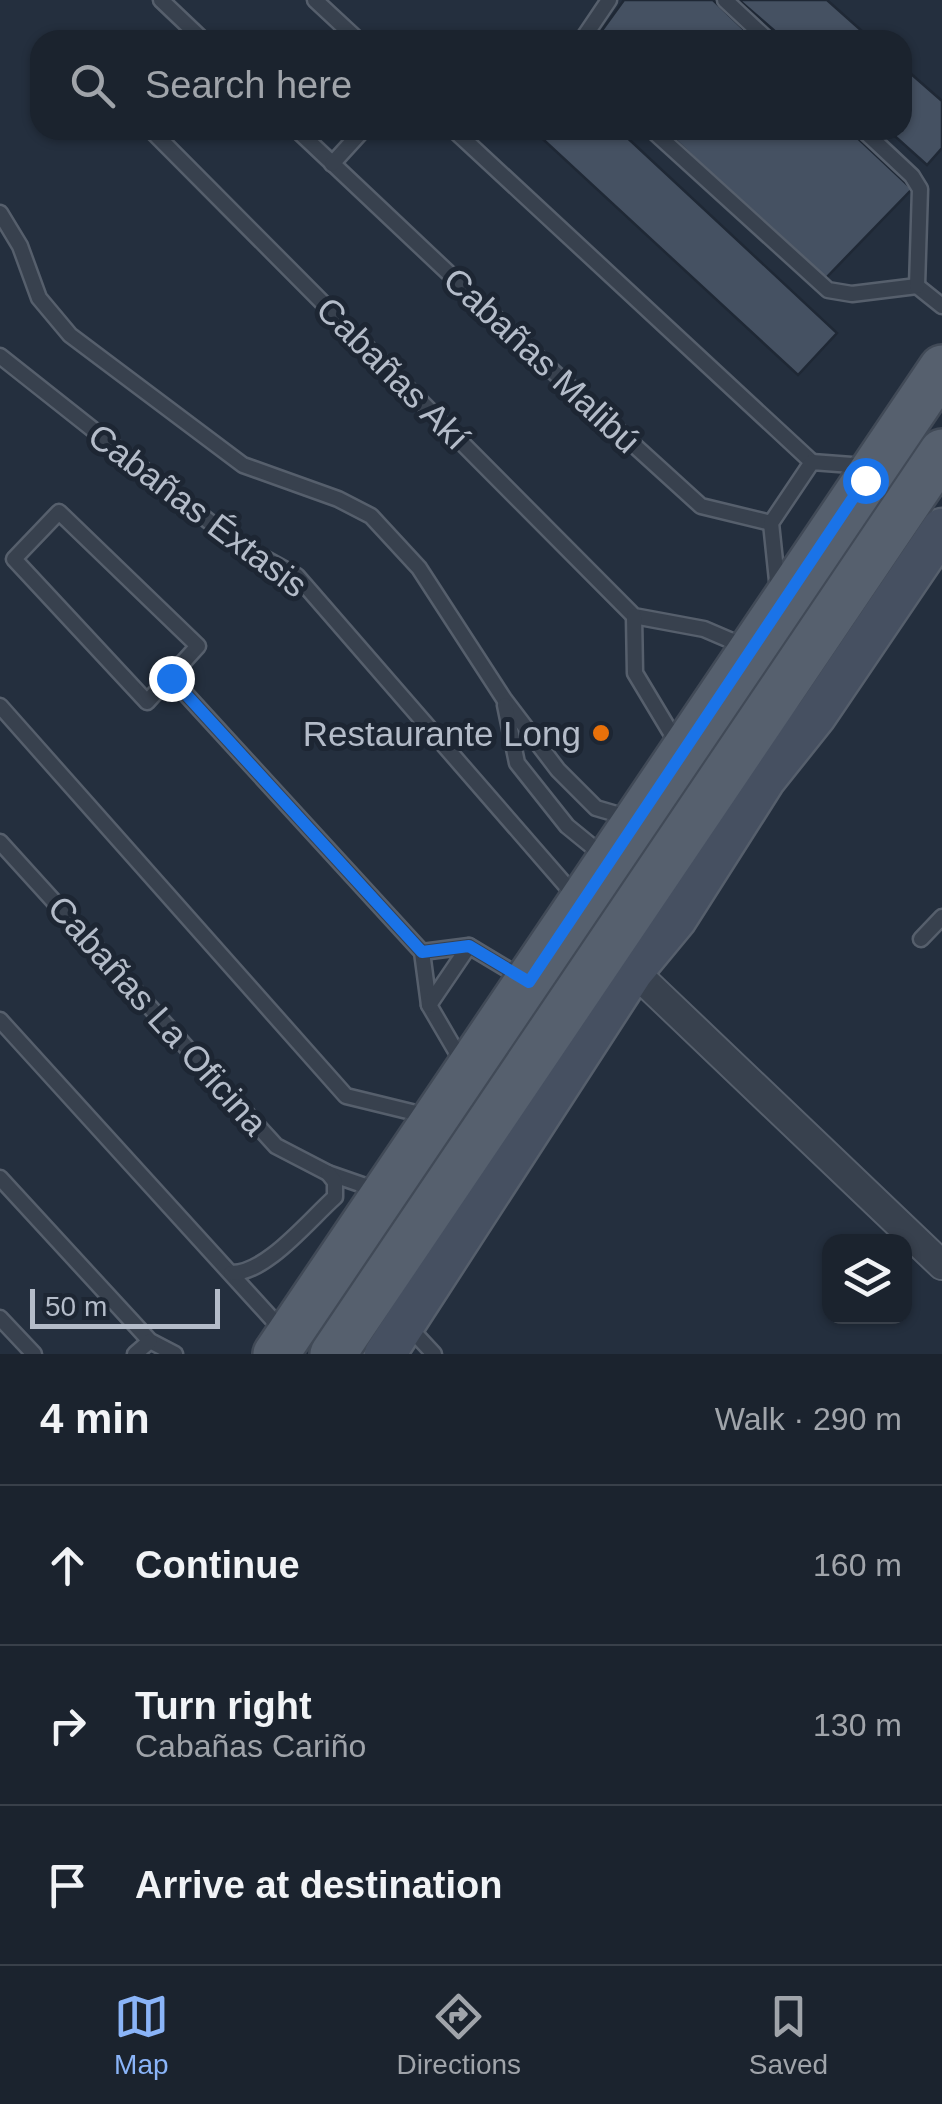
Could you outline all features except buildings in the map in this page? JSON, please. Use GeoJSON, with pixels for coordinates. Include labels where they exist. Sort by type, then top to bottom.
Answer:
{"type":"FeatureCollection","features":[{"type":"Feature","properties":{"kind":"main road"},"geometry":{"type":"LineString","coordinates":[[282,1346],[942,368]]}},
{"type":"Feature","properties":{"kind":"main road"},"geometry":{"type":"LineString","coordinates":[[333,1354],[390,1317],[942,452]]}},
{"type":"Feature","properties":{"kind":"street"},"geometry":{"type":"LineString","coordinates":[[942,529],[816,715],[765,779],[676,919],[620,959],[942,1265]]}},
{"type":"Feature","properties":{"kind":"lane"},"geometry":{"type":"LineString","coordinates":[[161,0],[192,30]]}},
{"type":"Feature","properties":{"kind":"lane"},"geometry":{"type":"LineString","coordinates":[[315,0],[347,30]]}},
{"type":"Feature","properties":{"kind":"lane"},"geometry":{"type":"LineString","coordinates":[[589,30],[609,0]]}},
{"type":"Feature","properties":{"kind":"lane"},"geometry":{"type":"LineString","coordinates":[[725,0],[757,30]]}},
{"type":"Feature","properties":{"kind":"lane","name":"Cabañas Akí"},"geometry":{"type":"LineString","coordinates":[[161,140],[634,616]]}},
{"type":"Feature","properties":{"kind":"lane","name":"Cabañas Malibú"},"geometry":{"type":"LineString","coordinates":[[307,140],[702,506],[770,523]]}},
{"type":"Feature","properties":{"kind":"lane"},"geometry":{"type":"LineString","coordinates":[[332,164],[354,140]]}},
{"type":"Feature","properties":{"kind":"lane"},"geometry":{"type":"LineString","coordinates":[[465,140],[812,462],[876,467]]}},
{"type":"Feature","properties":{"kind":"lane"},"geometry":{"type":"LineString","coordinates":[[663,140],[828,290],[852,294],[917,286],[942,306]]}},
{"type":"Feature","properties":{"kind":"lane"},"geometry":{"type":"LineString","coordinates":[[874,140],[912,176],[920,189],[917,286]]}},
{"type":"Feature","properties":{"kind":"lane"},"geometry":{"type":"LineString","coordinates":[[0,213],[20,246],[39,298],[70,335],[243,465],[338,499],[371,516],[390,533],[446,608],[504,699],[558,770],[596,808],[636,820]]}},
{"type":"Feature","properties":{"kind":"lane","name":"Cabañas Éxtasis"},"geometry":{"type":"LineString","coordinates":[[0,356],[235,542],[297,576],[581,903]]}},
{"type":"Feature","properties":{"kind":"lane"},"geometry":{"type":"LineString","coordinates":[[778,613],[778,568],[770,523],[812,462]]}},
{"type":"Feature","properties":{"kind":"lane"},"geometry":{"type":"LineString","coordinates":[[59,512],[198,646],[171,678],[147,702],[14,559],[59,512]]}},
{"type":"Feature","properties":{"kind":"lane"},"geometry":{"type":"LineString","coordinates":[[682,751],[635,673],[634,616],[704,629],[752,650]]}},
{"type":"Feature","properties":{"kind":"lane"},"geometry":{"type":"LineString","coordinates":[[171,678],[422,952],[430,1005],[468,1072]]}},
{"type":"Feature","properties":{"kind":"lane"},"geometry":{"type":"LineString","coordinates":[[504,699],[517,764],[566,826],[610,861]]}},
{"type":"Feature","properties":{"kind":"lane"},"geometry":{"type":"LineString","coordinates":[[0,706],[346,1096],[438,1118]]}},
{"type":"Feature","properties":{"kind":"lane","name":"Cabañas La Oficina"},"geometry":{"type":"LineString","coordinates":[[0,842],[276,1146],[328,1173],[388,1193]]}},
{"type":"Feature","properties":{"kind":"lane"},"geometry":{"type":"LineString","coordinates":[[921,939],[942,917]]}},
{"type":"Feature","properties":{"kind":"lane"},"geometry":{"type":"LineString","coordinates":[[422,952],[469,946],[529,982]]}},
{"type":"Feature","properties":{"kind":"lane"},"geometry":{"type":"LineString","coordinates":[[430,1005],[469,946]]}},
{"type":"Feature","properties":{"kind":"lane"},"geometry":{"type":"LineString","coordinates":[[0,1020],[231,1273],[282,1346]]}},
{"type":"Feature","properties":{"kind":"lane"},"geometry":{"type":"LineString","coordinates":[[231,1273],[242,1274],[262,1264],[334,1196],[336,1182],[328,1173]]}},
{"type":"Feature","properties":{"kind":"lane"},"geometry":{"type":"LineString","coordinates":[[0,1178],[150,1341],[175,1354]]}},
{"type":"Feature","properties":{"kind":"lane"},"geometry":{"type":"LineString","coordinates":[[390,1317],[434,1354]]}},
{"type":"Feature","properties":{"kind":"lane"},"geometry":{"type":"LineString","coordinates":[[0,1318],[34,1354]]}},
{"type":"Feature","properties":{"kind":"lane"},"geometry":{"type":"LineString","coordinates":[[134,1354],[150,1341]]}},
{"type":"Feature","properties":{"kind":"place","name":"Restaurante Long"},"geometry":{"type":"Point","coordinates":[601,733]}},
{"type":"Feature","properties":{"kind":"route"},"geometry":{"type":"LineString","coordinates":[[171,678],[422,952],[469,946],[529,982],[865,480]]}}]}
